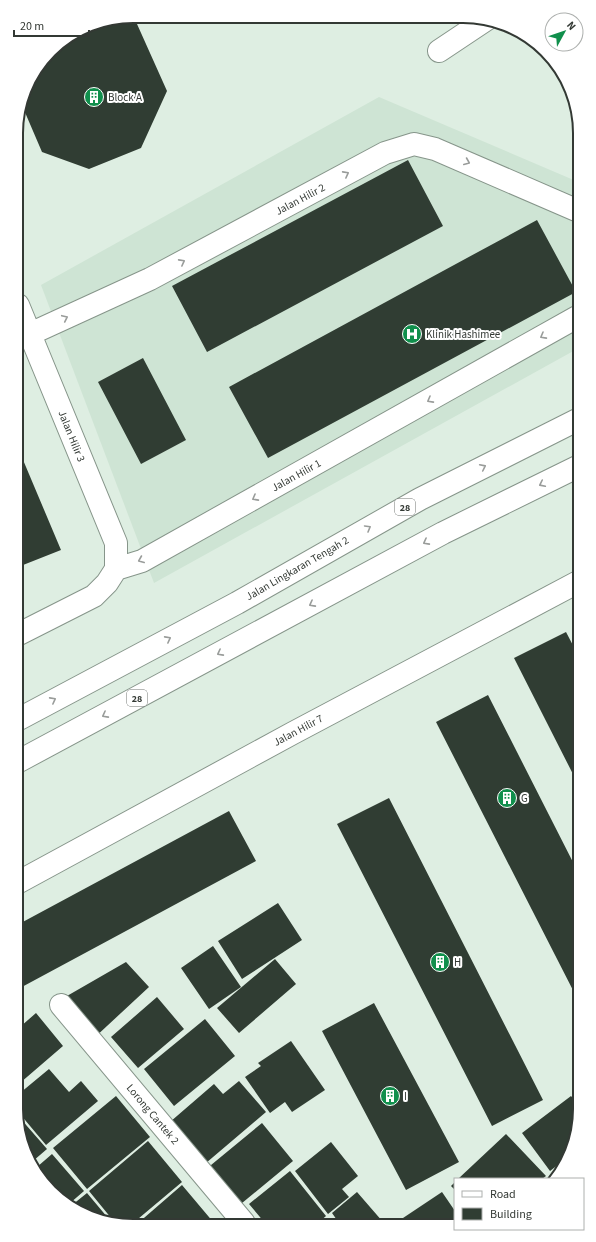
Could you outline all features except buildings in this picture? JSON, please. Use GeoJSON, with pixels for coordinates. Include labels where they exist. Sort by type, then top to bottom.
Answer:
{"type":"FeatureCollection","features":[{"type":"Feature","properties":{"kind":"main road"},"geometry":{"type":"LineString","coordinates":[[439,50],[479,24]]}},
{"type":"Feature","properties":{"kind":"main road","name":"Jalan Hilir 2"},"geometry":{"type":"LineString","coordinates":[[30,334],[150,279],[385,154],[414,144],[435,149],[573,209]]}},
{"type":"Feature","properties":{"kind":"main road","name":"Jalan Hilir 3"},"geometry":{"type":"LineString","coordinates":[[23,317],[116,542],[116,569]]}},
{"type":"Feature","properties":{"kind":"main road","name":"Jalan Hilir 1"},"geometry":{"type":"LineString","coordinates":[[116,569],[142,561],[573,319]]}},
{"type":"Feature","properties":{"kind":"main road","name":"Jalan Lingkaran Tengah 2"},"geometry":{"type":"LineString","coordinates":[[23,717],[237,603],[420,499],[573,422]]}},
{"type":"Feature","properties":{"kind":"main road","name":"28"},"geometry":{"type":"LineString","coordinates":[[23,759],[443,533],[573,469]]}},
{"type":"Feature","properties":{"kind":"main road"},"geometry":{"type":"LineString","coordinates":[[23,632],[94,596],[107,583],[116,569]]}},
{"type":"Feature","properties":{"kind":"main road","name":"Jalan Hilir 7"},"geometry":{"type":"LineString","coordinates":[[23,880],[293,733],[573,585]]}},
{"type":"Feature","properties":{"kind":"main road","name":"Lorong Cantek 2"},"geometry":{"type":"LineString","coordinates":[[61,1005],[241,1219]]}},
{"type":"Feature","properties":{"kind":"shaded area"},"geometry":{"type":"Polygon","coordinates":[[[379,97],[573,180],[573,351],[154,583],[41,285],[379,97]]]}},
{"type":"Feature","properties":{"kind":"place","name":"Block A"},"geometry":{"type":"Point","coordinates":[94,97]}},
{"type":"Feature","properties":{"kind":"place","name":"Klinik Hashimee"},"geometry":{"type":"Point","coordinates":[412,334]}},
{"type":"Feature","properties":{"kind":"place","name":"G"},"geometry":{"type":"Point","coordinates":[507,798]}},
{"type":"Feature","properties":{"kind":"place","name":"H"},"geometry":{"type":"Point","coordinates":[440,962]}},
{"type":"Feature","properties":{"kind":"place","name":"I"},"geometry":{"type":"Point","coordinates":[390,1096]}}]}
